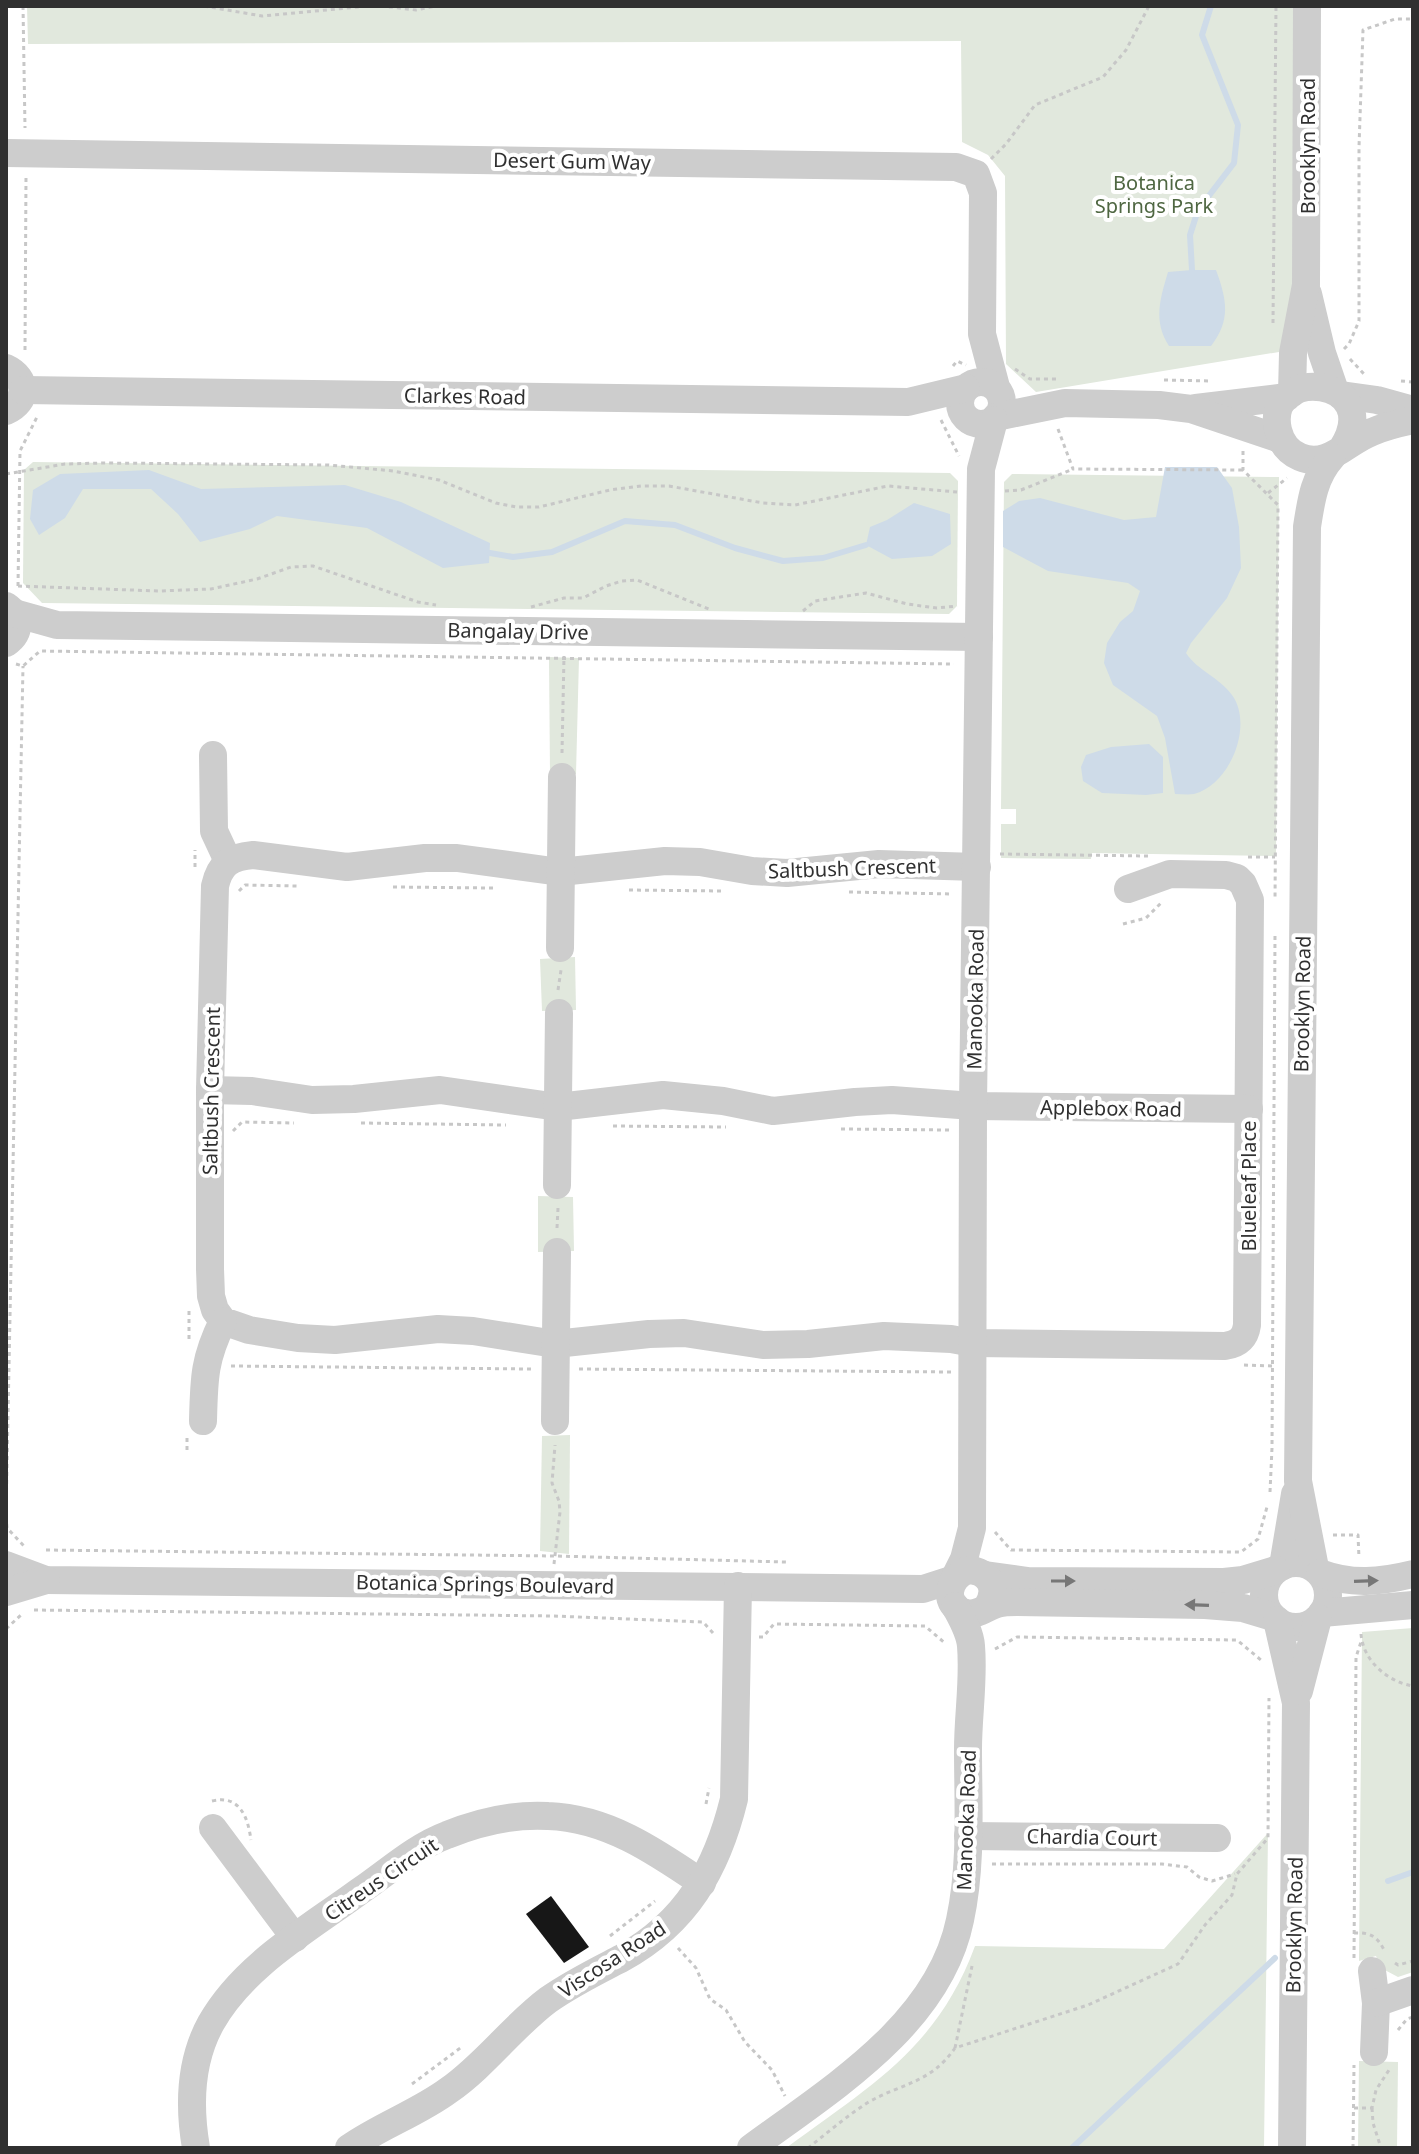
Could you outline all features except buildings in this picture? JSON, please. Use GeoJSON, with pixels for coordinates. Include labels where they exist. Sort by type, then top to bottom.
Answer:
{"type":"FeatureCollection","features":[{"type":"Feature","properties":{"kind":"street","name":"Brooklyn Road"},"geometry":{"type":"LineString","coordinates":[[1290,395],[1293,353],[1306,285],[1307,6]]}},
{"type":"Feature","properties":{"kind":"street","name":"Desert Gum Way"},"geometry":{"type":"LineString","coordinates":[[16,153],[956,167],[976,174],[983,193],[982,334],[978,396]]}},
{"type":"Feature","properties":{"kind":"street","name":"Brooklyn Road"},"geometry":{"type":"LineString","coordinates":[[1306,285],[1322,353],[1338,393]]}},
{"type":"Feature","properties":{"kind":"street","name":"Clarkes Road"},"geometry":{"type":"LineString","coordinates":[[16,374],[908,402],[1030,393],[1057,413],[1107,403],[1191,409],[1290,395]]}},
{"type":"Feature","properties":{"kind":"street"},"geometry":{"type":"LineString","coordinates":[[1413,410],[1313,385],[1290,395],[1279,409],[1277,424],[1282,442],[1294,455],[1306,460],[1319,460],[1337,453],[1369,432],[1413,420]]}},
{"type":"Feature","properties":{"kind":"street"},"geometry":{"type":"LineString","coordinates":[[1337,453],[1350,436],[1352,422],[1349,408],[1338,393]]}},
{"type":"Feature","properties":{"kind":"street","name":"Clarkes Road"},"geometry":{"type":"LineString","coordinates":[[908,402],[939,411],[978,396]]}},
{"type":"Feature","properties":{"kind":"street","name":"Manooka Road"},"geometry":{"type":"LineString","coordinates":[[978,396],[971,464],[987,861],[963,1105],[962,1341],[972,1528],[984,1574]]}},
{"type":"Feature","properties":{"kind":"street","name":"Clarkes Road"},"geometry":{"type":"LineString","coordinates":[[1191,409],[1282,442]]}},
{"type":"Feature","properties":{"kind":"street","name":"Brooklyn Road"},"geometry":{"type":"LineString","coordinates":[[1282,442],[1295,477],[1307,527]]}},
{"type":"Feature","properties":{"kind":"street","name":"Brooklyn Road"},"geometry":{"type":"LineString","coordinates":[[1279,1568],[1298,1481],[1307,527],[1322,468],[1337,453]]}},
{"type":"Feature","properties":{"kind":"street","name":"Bangalay Drive"},"geometry":{"type":"LineString","coordinates":[[11,624],[979,637]]}},
{"type":"Feature","properties":{"kind":"street"},"geometry":{"type":"LineString","coordinates":[[213,755],[214,831],[228,861]]}},
{"type":"Feature","properties":{"kind":"street"},"geometry":{"type":"LineString","coordinates":[[560,948],[562,777]]}},
{"type":"Feature","properties":{"kind":"street","name":"Saltbush Crescent"},"geometry":{"type":"LineString","coordinates":[[223,1321],[215,1310],[211,1296],[210,1090],[215,893],[219,869],[228,861],[253,855],[347,867],[425,858],[457,858],[560,872],[665,861],[700,862],[752,871],[787,873],[879,864],[987,861]]}},
{"type":"Feature","properties":{"kind":"street","name":"Blueleaf Place"},"geometry":{"type":"LineString","coordinates":[[962,1341],[1225,1346],[1241,1340],[1247,1325],[1248,891],[1237,878],[1200,874],[1155,877],[1128,889]]}},
{"type":"Feature","properties":{"kind":"street"},"geometry":{"type":"LineString","coordinates":[[557,1185],[559,1013]]}},
{"type":"Feature","properties":{"kind":"street","name":"Applebox Road"},"geometry":{"type":"LineString","coordinates":[[210,1090],[252,1091],[312,1100],[440,1090],[558,1107],[663,1095],[723,1101],[773,1111],[855,1102],[924,1101],[963,1105],[1249,1109]]}},
{"type":"Feature","properties":{"kind":"street"},"geometry":{"type":"LineString","coordinates":[[555,1421],[557,1252]]}},
{"type":"Feature","properties":{"kind":"street"},"geometry":{"type":"LineString","coordinates":[[203,1421],[204,1370],[223,1321],[249,1330],[335,1340],[438,1329],[473,1331],[555,1344],[684,1333],[763,1345],[884,1336],[962,1341]]}},
{"type":"Feature","properties":{"kind":"street","name":"Brooklyn Road"},"geometry":{"type":"LineString","coordinates":[[1298,1481],[1318,1571]]}},
{"type":"Feature","properties":{"kind":"street","name":"Manooka Road"},"geometry":{"type":"LineString","coordinates":[[751,2148],[887,2041],[920,2004],[937,1978],[960,1922],[967,1878],[971,1647],[954,1592],[972,1528]]}},
{"type":"Feature","properties":{"kind":"street"},"geometry":{"type":"LineString","coordinates":[[1318,1571],[1328,1593],[1327,1604],[1311,1623],[1293,1627],[1243,1608],[1205,1605],[1017,1602],[986,1608],[974,1614],[966,1613],[954,1592],[968,1570],[1028,1581],[1224,1582],[1243,1580],[1299,1563],[1318,1571],[1338,1580],[1359,1583],[1413,1574]]}},
{"type":"Feature","properties":{"kind":"street"},"geometry":{"type":"LineString","coordinates":[[6,1567],[6,1590]]}},
{"type":"Feature","properties":{"kind":"street","name":"Botanica Springs Boulevard"},"geometry":{"type":"LineString","coordinates":[[6,1567],[46,1580]]}},
{"type":"Feature","properties":{"kind":"street"},"geometry":{"type":"LineString","coordinates":[[1275,1618],[1265,1598],[1265,1587],[1279,1568]]}},
{"type":"Feature","properties":{"kind":"street"},"geometry":{"type":"LineString","coordinates":[[984,1574],[993,1593],[986,1608]]}},
{"type":"Feature","properties":{"kind":"street","name":"Botanica Springs Boulevard"},"geometry":{"type":"LineString","coordinates":[[6,1590],[46,1580],[738,1586],[954,1592]]}},
{"type":"Feature","properties":{"kind":"street","name":"Viscosa Road"},"geometry":{"type":"LineString","coordinates":[[349,2148],[452,2088],[534,2011],[564,1989],[636,1949],[662,1929],[694,1896],[712,1866],[734,1799],[738,1586]]}},
{"type":"Feature","properties":{"kind":"street"},"geometry":{"type":"LineString","coordinates":[[1320,1616],[1413,1605]]}},
{"type":"Feature","properties":{"kind":"street","name":"Manooka Road"},"geometry":{"type":"LineString","coordinates":[[971,1647],[986,1608]]}},
{"type":"Feature","properties":{"kind":"street","name":"Brooklyn Road"},"geometry":{"type":"LineString","coordinates":[[1283,1700],[1320,1616]]}},
{"type":"Feature","properties":{"kind":"street","name":"Brooklyn Road"},"geometry":{"type":"LineString","coordinates":[[1275,1618],[1283,1700],[1295,1928],[1292,2148]]}},
{"type":"Feature","properties":{"kind":"street","name":"Citreus Circuit"},"geometry":{"type":"LineString","coordinates":[[196,2148],[191,2093],[196,2064],[209,2026],[227,1999],[246,1978],[295,1938],[409,1856],[443,1836],[509,1817],[550,1816],[626,1834],[702,1883]]}},
{"type":"Feature","properties":{"kind":"street"},"geometry":{"type":"LineString","coordinates":[[213,1828],[295,1938]]}},
{"type":"Feature","properties":{"kind":"street","name":"Chardia Court"},"geometry":{"type":"LineString","coordinates":[[968,1836],[1217,1838]]}},
{"type":"Feature","properties":{"kind":"street"},"geometry":{"type":"LineString","coordinates":[[1363,1966],[1376,2003],[1374,2059]]}},
{"type":"Feature","properties":{"kind":"street"},"geometry":{"type":"LineString","coordinates":[[1376,2003],[1413,1990]]}},
{"type":"Feature","properties":{"kind":"path"},"geometry":{"type":"LineString","coordinates":[[16,374],[16,153],[23,6]]}},
{"type":"Feature","properties":{"kind":"path"},"geometry":{"type":"LineString","coordinates":[[204,6],[262,16],[369,6]]}},
{"type":"Feature","properties":{"kind":"path"},"geometry":{"type":"LineString","coordinates":[[381,6],[416,10],[436,6]]}},
{"type":"Feature","properties":{"kind":"path"},"geometry":{"type":"LineString","coordinates":[[989,161],[1035,105],[1103,77],[1126,50],[1149,6]]}},
{"type":"Feature","properties":{"kind":"path"},"geometry":{"type":"LineString","coordinates":[[1273,335],[1276,6]]}},
{"type":"Feature","properties":{"kind":"path"},"geometry":{"type":"LineString","coordinates":[[1370,380],[1342,351],[1349,344],[1359,321],[1363,30],[1395,19],[1413,19]]}},
{"type":"Feature","properties":{"kind":"path"},"geometry":{"type":"LineString","coordinates":[[16,374],[34,358]]}},
{"type":"Feature","properties":{"kind":"path"},"geometry":{"type":"LineString","coordinates":[[1390,381],[1413,382]]}},
{"type":"Feature","properties":{"kind":"path"},"geometry":{"type":"LineString","coordinates":[[939,411],[941,422],[971,464]]}},
{"type":"Feature","properties":{"kind":"path"},"geometry":{"type":"LineString","coordinates":[[1057,413],[1058,429],[1073,469]]}},
{"type":"Feature","properties":{"kind":"path"},"geometry":{"type":"LineString","coordinates":[[6,474],[65,464],[329,465],[393,471],[439,480],[496,503],[516,507],[539,507],[641,486],[669,486],[763,503],[795,505],[888,486],[963,493]]}},
{"type":"Feature","properties":{"kind":"path"},"geometry":{"type":"LineString","coordinates":[[999,491],[1021,490],[1073,469],[1243,470]]}},
{"type":"Feature","properties":{"kind":"path"},"geometry":{"type":"LineString","coordinates":[[6,1516],[11,624],[20,471]]}},
{"type":"Feature","properties":{"kind":"path"},"geometry":{"type":"LineString","coordinates":[[1267,494],[1286,478],[1295,477]]}},
{"type":"Feature","properties":{"kind":"path"},"geometry":{"type":"LineString","coordinates":[[11,624],[159,591],[211,589],[257,579],[291,567],[313,566],[418,602],[444,606]]}},
{"type":"Feature","properties":{"kind":"path"},"geometry":{"type":"LineString","coordinates":[[529,607],[564,598],[583,598],[606,586],[637,580],[714,611]]}},
{"type":"Feature","properties":{"kind":"path"},"geometry":{"type":"LineString","coordinates":[[802,612],[815,601],[866,593],[907,604],[937,608],[961,606]]}},
{"type":"Feature","properties":{"kind":"path"},"geometry":{"type":"LineString","coordinates":[[11,624],[40,651],[564,655],[954,664]]}},
{"type":"Feature","properties":{"kind":"path"},"geometry":{"type":"LineString","coordinates":[[562,777],[564,655]]}},
{"type":"Feature","properties":{"kind":"path"},"geometry":{"type":"LineString","coordinates":[[987,861],[1152,856]]}},
{"type":"Feature","properties":{"kind":"path"},"geometry":{"type":"LineString","coordinates":[[1245,857],[1275,857]]}},
{"type":"Feature","properties":{"kind":"path"},"geometry":{"type":"LineString","coordinates":[[215,893],[236,893],[245,885],[308,886]]}},
{"type":"Feature","properties":{"kind":"path"},"geometry":{"type":"LineString","coordinates":[[387,887],[497,888]]}},
{"type":"Feature","properties":{"kind":"path"},"geometry":{"type":"LineString","coordinates":[[624,890],[734,891]]}},
{"type":"Feature","properties":{"kind":"path"},"geometry":{"type":"LineString","coordinates":[[845,892],[956,894]]}},
{"type":"Feature","properties":{"kind":"path"},"geometry":{"type":"LineString","coordinates":[[559,1013],[560,948]]}},
{"type":"Feature","properties":{"kind":"path"},"geometry":{"type":"LineString","coordinates":[[954,1136],[963,1105]]}},
{"type":"Feature","properties":{"kind":"path"},"geometry":{"type":"LineString","coordinates":[[557,1185],[557,1252]]}},
{"type":"Feature","properties":{"kind":"path"},"geometry":{"type":"LineString","coordinates":[[951,1372],[962,1341]]}},
{"type":"Feature","properties":{"kind":"path"},"geometry":{"type":"LineString","coordinates":[[554,1556],[560,1512],[552,1483],[555,1421]]}},
{"type":"Feature","properties":{"kind":"path"},"geometry":{"type":"LineString","coordinates":[[972,1528],[992,1528],[1011,1550],[1241,1552],[1258,1539],[1260,1533]]}},
{"type":"Feature","properties":{"kind":"path"},"geometry":{"type":"LineString","coordinates":[[46,1550],[554,1556],[799,1563]]}},
{"type":"Feature","properties":{"kind":"path"},"geometry":{"type":"LineString","coordinates":[[6,1629],[27,1610],[554,1616],[703,1622],[715,1636],[737,1637],[763,1637],[774,1624],[925,1626],[952,1650],[971,1647],[998,1649],[1017,1637],[1237,1640],[1263,1662]]}},
{"type":"Feature","properties":{"kind":"path"},"geometry":{"type":"LineString","coordinates":[[1361,1642],[1356,1657],[1354,1933],[1363,1966]]}},
{"type":"Feature","properties":{"kind":"path"},"geometry":{"type":"LineString","coordinates":[[6,1647],[6,1670]]}},
{"type":"Feature","properties":{"kind":"path"},"geometry":{"type":"LineString","coordinates":[[955,2048],[1088,2005],[1178,1964],[1205,1925],[1232,1895],[1237,1874],[1268,1838],[1283,1700]]}},
{"type":"Feature","properties":{"kind":"path"},"geometry":{"type":"LineString","coordinates":[[706,1805],[711,1777]]}},
{"type":"Feature","properties":{"kind":"path"},"geometry":{"type":"LineString","coordinates":[[992,1864],[1162,1864],[1187,1867],[1199,1877],[1212,1881],[1237,1874]]}},
{"type":"Feature","properties":{"kind":"path"},"geometry":{"type":"LineString","coordinates":[[608,1937],[657,1900]]}},
{"type":"Feature","properties":{"kind":"path"},"geometry":{"type":"LineString","coordinates":[[662,1929],[696,1968],[710,1999],[726,2010],[745,2042],[772,2070],[788,2102],[822,2136]]}},
{"type":"Feature","properties":{"kind":"path"},"geometry":{"type":"LineString","coordinates":[[1354,1933],[1366,1932],[1376,1937],[1388,1960],[1398,1965],[1413,1961]]}},
{"type":"Feature","properties":{"kind":"path"},"geometry":{"type":"LineString","coordinates":[[808,2148],[869,2102],[932,2074],[944,2063],[955,2048],[973,1963]]}},
{"type":"Feature","properties":{"kind":"path"},"geometry":{"type":"LineString","coordinates":[[409,2086],[471,2040]]}},
{"type":"Feature","properties":{"kind":"path"},"geometry":{"type":"LineString","coordinates":[[1374,2059],[1376,2090],[1373,2123],[1381,2148]]}},
{"type":"Feature","properties":{"kind":"path"},"geometry":{"type":"LineString","coordinates":[[1353,2148],[1353,2108],[1374,2059]]}},
{"type":"Feature","properties":{"kind":"path"},"geometry":{"type":"LineString","coordinates":[[1353,2108],[1372,2108]]}},
{"type":"Feature","properties":{"kind":"green space","name":"Botanica Springs Park"},"geometry":{"type":"Polygon","coordinates":[[[27,6],[1303,6],[1303,348],[1036,392],[1006,364],[1005,176],[988,155],[962,142],[961,41],[28,44],[27,6]]]}},
{"type":"Feature","properties":{"kind":"green space"},"geometry":{"type":"Polygon","coordinates":[[[33,462],[950,473],[958,481],[957,606],[949,614],[42,603],[23,583],[24,470],[33,462]]]}},
{"type":"Feature","properties":{"kind":"green space"},"geometry":{"type":"Polygon","coordinates":[[[1012,474],[1279,477],[1276,856],[1092,853],[1091,859],[1001,858],[1001,824],[1016,824],[1016,809],[1001,809],[1004,482],[1012,474]]]}},
{"type":"Feature","properties":{"kind":"green space"},"geometry":{"type":"Polygon","coordinates":[[[549,657],[579,658],[576,774],[550,775],[549,657]]]}},
{"type":"Feature","properties":{"kind":"green space"},"geometry":{"type":"Polygon","coordinates":[[[575,957],[576,1010],[542,1011],[540,959],[575,957]]]}},
{"type":"Feature","properties":{"kind":"green space"},"geometry":{"type":"Polygon","coordinates":[[[538,1196],[573,1197],[574,1251],[538,1252],[538,1196]]]}},
{"type":"Feature","properties":{"kind":"green space"},"geometry":{"type":"Polygon","coordinates":[[[570,1435],[569,1554],[540,1551],[542,1436],[570,1435]]]}},
{"type":"Feature","properties":{"kind":"green space"},"geometry":{"type":"Polygon","coordinates":[[[1413,1628],[1413,1972],[1398,1977],[1381,1968],[1376,1956],[1359,1961],[1362,1632],[1413,1628]]]}},
{"type":"Feature","properties":{"kind":"green space"},"geometry":{"type":"Polygon","coordinates":[[[1268,1833],[1264,2148],[786,2148],[873,2084],[921,2039],[959,1982],[975,1946],[1164,1949],[1268,1833]]]}},
{"type":"Feature","properties":{"kind":"green space"},"geometry":{"type":"Polygon","coordinates":[[[1359,2061],[1398,2062],[1397,2148],[1358,2148],[1359,2061]]]}},
{"type":"Feature","properties":{"kind":"water"},"geometry":{"type":"Polygon","coordinates":[[[1216,270],[1225,300],[1222,327],[1211,346],[1169,346],[1160,319],[1168,272],[1216,270]]]}},
{"type":"Feature","properties":{"kind":"water"},"geometry":{"type":"Polygon","coordinates":[[[1165,467],[1217,467],[1232,488],[1239,527],[1241,568],[1227,598],[1186,653],[1232,695],[1238,707],[1239,737],[1228,767],[1207,788],[1192,794],[1175,794],[1165,738],[1157,716],[1113,685],[1104,663],[1107,643],[1120,622],[1133,611],[1140,591],[1128,583],[1048,571],[1003,547],[1003,511],[1019,501],[1040,498],[1124,520],[1156,517],[1165,467]]]}},
{"type":"Feature","properties":{"kind":"water"},"geometry":{"type":"Polygon","coordinates":[[[149,470],[201,489],[345,485],[401,502],[490,543],[489,563],[443,568],[367,528],[277,516],[250,529],[200,542],[178,514],[151,489],[83,489],[65,518],[39,535],[30,519],[33,490],[60,474],[149,470]]]}},
{"type":"Feature","properties":{"kind":"water"},"geometry":{"type":"Polygon","coordinates":[[[914,503],[950,514],[951,544],[932,556],[892,559],[866,545],[870,527],[914,503]]]}},
{"type":"Feature","properties":{"kind":"water"},"geometry":{"type":"Polygon","coordinates":[[[1149,744],[1163,757],[1163,793],[1102,793],[1083,781],[1081,767],[1086,755],[1111,747],[1149,744]]]}},
{"type":"Feature","properties":{"kind":"waterway"},"geometry":{"type":"LineString","coordinates":[[1192,270],[1190,235],[1198,210],[1234,163],[1238,125],[1202,35],[1211,6]]}},
{"type":"Feature","properties":{"kind":"waterway"},"geometry":{"type":"LineString","coordinates":[[490,553],[513,557],[552,552],[625,521],[675,525],[735,548],[783,561],[823,558],[866,545]]}},
{"type":"Feature","properties":{"kind":"waterway"},"geometry":{"type":"LineString","coordinates":[[1388,1881],[1413,1872]]}},
{"type":"Feature","properties":{"kind":"waterway"},"geometry":{"type":"LineString","coordinates":[[1072,2148],[1275,1958]]}}]}
